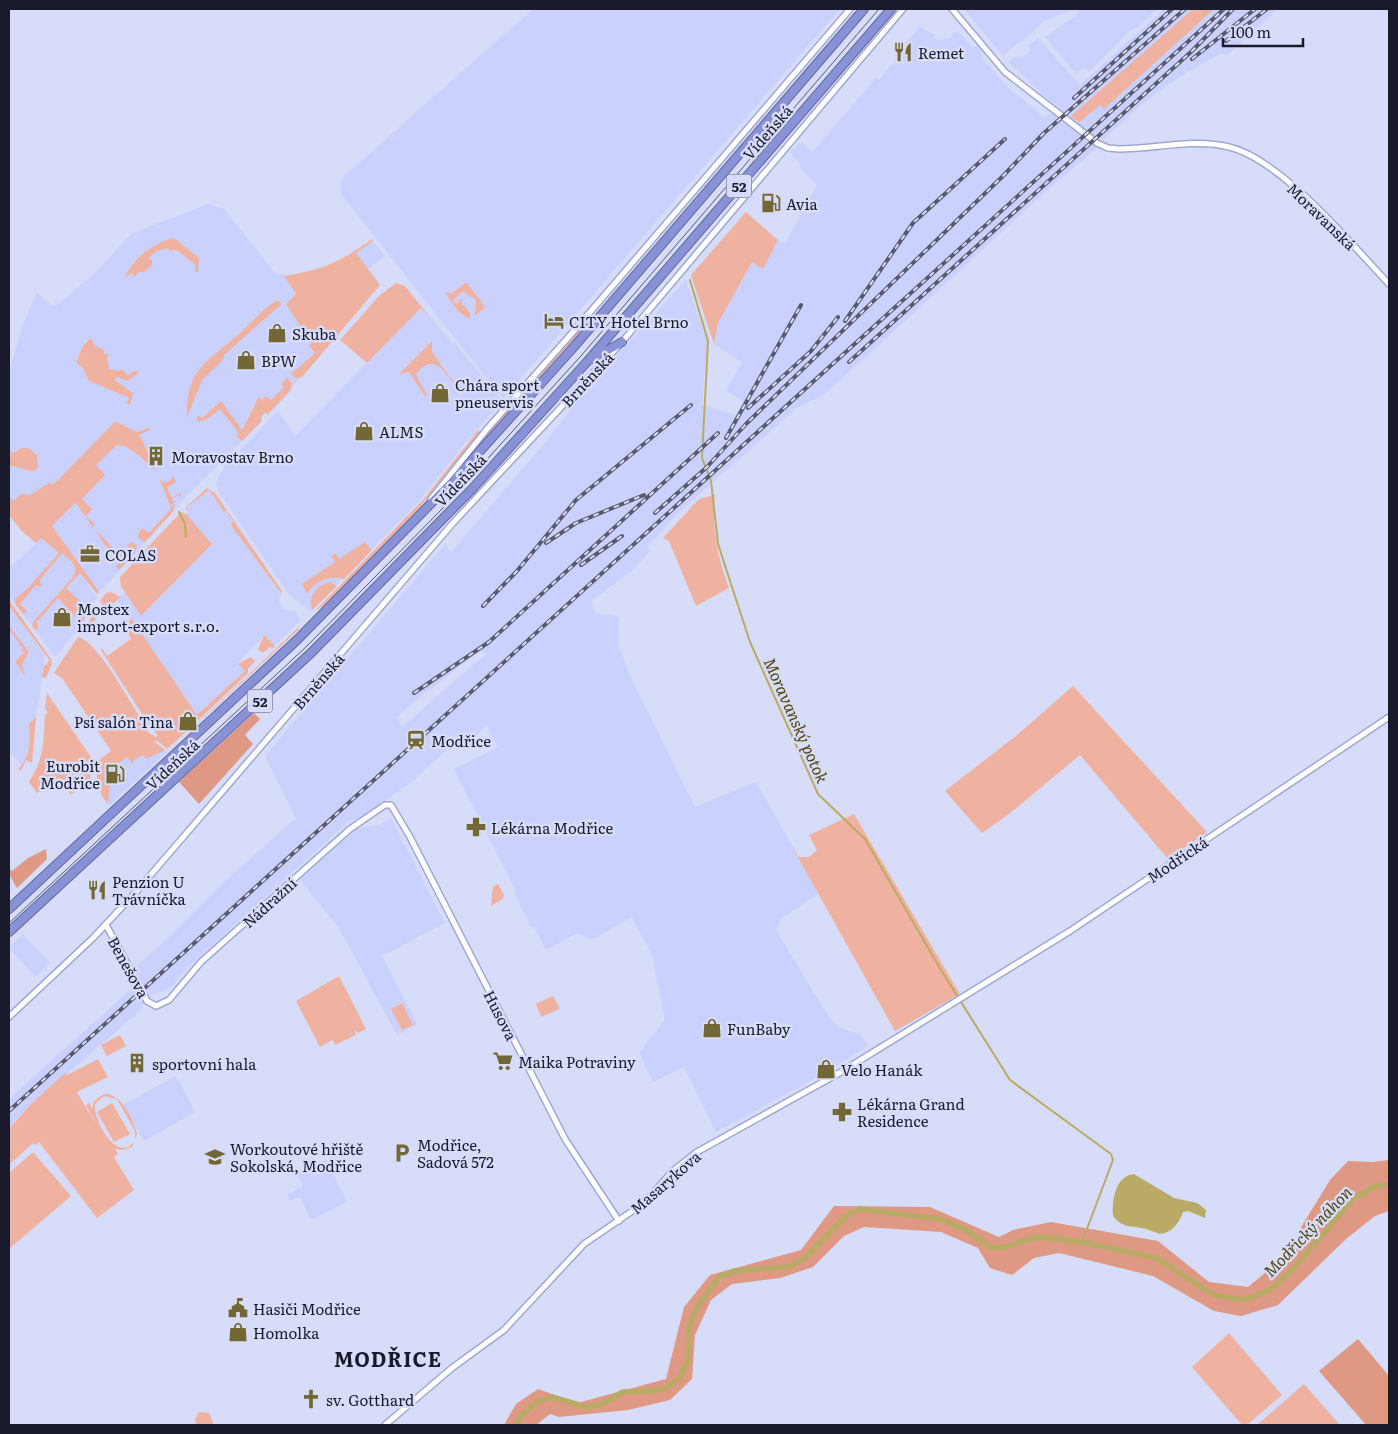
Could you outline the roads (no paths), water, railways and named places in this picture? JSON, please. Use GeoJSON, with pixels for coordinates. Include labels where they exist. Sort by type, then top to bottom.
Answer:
{"type":"FeatureCollection","features":[{"type":"Feature","properties":{"kind":"highway","name":"Vídeňská"},"geometry":{"type":"LineString","coordinates":[[12,901],[34,885],[292,645],[412,522],[529,399],[864,9]]}},
{"type":"Feature","properties":{"kind":"highway","name":"Vídeňská"},"geometry":{"type":"LineString","coordinates":[[9,932],[312,652],[473,488],[586,363],[891,9]]}},
{"type":"Feature","properties":{"kind":"highway"},"geometry":{"type":"LineString","coordinates":[[586,363],[622,342]]}},
{"type":"Feature","properties":{"kind":"highway"},"geometry":{"type":"LineString","coordinates":[[9,909],[12,901]]}},
{"type":"Feature","properties":{"kind":"street","name":"Vídeňská"},"geometry":{"type":"LineString","coordinates":[[412,522],[486,428],[579,324],[850,9]]}},
{"type":"Feature","properties":{"kind":"street","name":"Vídeňská"},"geometry":{"type":"LineString","coordinates":[[622,342],[903,9]]}},
{"type":"Feature","properties":{"kind":"street","name":"Moravanská"},"geometry":{"type":"LineString","coordinates":[[952,9],[1005,72],[1101,145],[1125,149],[1202,144],[1230,147],[1247,155],[1281,177],[1309,199],[1389,284]]}},
{"type":"Feature","properties":{"kind":"street","name":"Brněnská"},"geometry":{"type":"LineString","coordinates":[[9,1017],[106,925],[453,523],[622,342]]}},
{"type":"Feature","properties":{"kind":"street","name":"Modřická"},"geometry":{"type":"LineString","coordinates":[[955,1001],[1088,919],[1389,717]]}},
{"type":"Feature","properties":{"kind":"street","name":"Nádražní"},"geometry":{"type":"LineString","coordinates":[[154,1006],[161,1006],[169,1000],[201,962],[350,829],[385,805],[391,805]]}},
{"type":"Feature","properties":{"kind":"street","name":"Husova"},"geometry":{"type":"LineString","coordinates":[[391,805],[410,837],[565,1139],[619,1221]]}},
{"type":"Feature","properties":{"kind":"street","name":"Benešova"},"geometry":{"type":"LineString","coordinates":[[106,925],[147,1001],[154,1006]]}},
{"type":"Feature","properties":{"kind":"street","name":"Masarykova"},"geometry":{"type":"LineString","coordinates":[[385,1425],[452,1368],[504,1330],[578,1250],[644,1203],[672,1171],[697,1152],[841,1072],[955,1001]]}},
{"type":"Feature","properties":{"kind":"waterway","name":"Moravanský potok"},"geometry":{"type":"LineString","coordinates":[[690,280],[708,341],[702,458],[711,481],[718,544],[750,642],[818,794],[865,839],[941,970],[1010,1080],[1111,1154],[1113,1160],[1082,1242]]}},
{"type":"Feature","properties":{"kind":"waterway"},"geometry":{"type":"LineString","coordinates":[[179,512],[185,524],[186,537]]}},
{"type":"Feature","properties":{"kind":"waterway","name":"Modřický náhon"},"geometry":{"type":"LineString","coordinates":[[516,1425],[522,1415],[537,1402],[552,1397],[586,1407],[600,1405],[623,1392],[662,1390],[678,1380],[688,1362],[689,1326],[697,1307],[719,1277],[735,1271],[789,1267],[804,1259],[845,1217],[858,1209],[940,1219],[970,1232],[989,1247],[1001,1248],[1037,1237],[1082,1242],[1156,1258],[1214,1295],[1243,1300],[1270,1290],[1293,1269],[1354,1198],[1374,1187],[1389,1184]]}},
{"type":"Feature","properties":{"kind":"tram line"},"geometry":{"type":"LineString","coordinates":[[9,923],[307,646],[441,510],[580,357],[879,9]]}},
{"type":"Feature","properties":{"kind":"railway"},"geometry":{"type":"LineString","coordinates":[[1074,98],[1172,9]]}},
{"type":"Feature","properties":{"kind":"railway"},"geometry":{"type":"LineString","coordinates":[[655,513],[707,467],[746,424],[1003,176],[1044,133],[1185,9]]}},
{"type":"Feature","properties":{"kind":"railway"},"geometry":{"type":"LineString","coordinates":[[9,1111],[1224,9]]}},
{"type":"Feature","properties":{"kind":"railway"},"geometry":{"type":"LineString","coordinates":[[849,362],[1192,51],[1233,9]]}},
{"type":"Feature","properties":{"kind":"railway"},"geometry":{"type":"LineString","coordinates":[[1192,59],[1255,9]]}},
{"type":"Feature","properties":{"kind":"railway"},"geometry":{"type":"LineString","coordinates":[[1226,41],[1267,9]]}},
{"type":"Feature","properties":{"kind":"railway"},"geometry":{"type":"LineString","coordinates":[[845,321],[913,223],[1005,139]]}},
{"type":"Feature","properties":{"kind":"railway"},"geometry":{"type":"LineString","coordinates":[[726,438],[801,305]]}},
{"type":"Feature","properties":{"kind":"railway"},"geometry":{"type":"LineString","coordinates":[[748,408],[811,351],[838,317]]}},
{"type":"Feature","properties":{"kind":"railway"},"geometry":{"type":"LineString","coordinates":[[483,606],[517,571],[576,500],[691,405]]}},
{"type":"Feature","properties":{"kind":"railway"},"geometry":{"type":"LineString","coordinates":[[414,693],[489,642],[718,433]]}},
{"type":"Feature","properties":{"kind":"railway"},"geometry":{"type":"LineString","coordinates":[[546,543],[576,523],[644,495]]}},
{"type":"Feature","properties":{"kind":"railway"},"geometry":{"type":"LineString","coordinates":[[581,565],[622,536]]}},
{"type":"Feature","properties":{"kind":"place","name":"Remet"},"geometry":{"type":"Point","coordinates":[903,52]}},
{"type":"Feature","properties":{"kind":"place","name":"Avia"},"geometry":{"type":"Point","coordinates":[771,203]}},
{"type":"Feature","properties":{"kind":"place","name":"CITY Hotel Brno"},"geometry":{"type":"Point","coordinates":[554,321]}},
{"type":"Feature","properties":{"kind":"place","name":"Skuba"},"geometry":{"type":"Point","coordinates":[277,333]}},
{"type":"Feature","properties":{"kind":"place","name":"BPW"},"geometry":{"type":"Point","coordinates":[246,360]}},
{"type":"Feature","properties":{"kind":"place","name":"Chára sport pneuservis"},"geometry":{"type":"Point","coordinates":[440,393]}},
{"type":"Feature","properties":{"kind":"place","name":"ALMS"},"geometry":{"type":"Point","coordinates":[364,431]}},
{"type":"Feature","properties":{"kind":"place","name":"Moravostav Brno"},"geometry":{"type":"Point","coordinates":[156,456]}},
{"type":"Feature","properties":{"kind":"place","name":"COLAS"},"geometry":{"type":"Point","coordinates":[90,554]}},
{"type":"Feature","properties":{"kind":"place","name":"Mostex import-export s.r.o."},"geometry":{"type":"Point","coordinates":[62,617]}},
{"type":"Feature","properties":{"kind":"place","name":"Psí salón Tina"},"geometry":{"type":"Point","coordinates":[188,721]}},
{"type":"Feature","properties":{"kind":"place","name":"Modřice"},"geometry":{"type":"Point","coordinates":[416,740]}},
{"type":"Feature","properties":{"kind":"place","name":"Eurobit Modřice"},"geometry":{"type":"Point","coordinates":[115,774]}},
{"type":"Feature","properties":{"kind":"place","name":"Lékárna Modřice"},"geometry":{"type":"Point","coordinates":[476,827]}},
{"type":"Feature","properties":{"kind":"place","name":"Penzion U Trávníčka"},"geometry":{"type":"Point","coordinates":[97,890]}},
{"type":"Feature","properties":{"kind":"place","name":"FunBaby"},"geometry":{"type":"Point","coordinates":[712,1028]}},
{"type":"Feature","properties":{"kind":"place","name":"Maika Potraviny"},"geometry":{"type":"Point","coordinates":[503,1061]}},
{"type":"Feature","properties":{"kind":"place","name":"sportovní hala"},"geometry":{"type":"Point","coordinates":[137,1063]}},
{"type":"Feature","properties":{"kind":"place","name":"Velo Hanák"},"geometry":{"type":"Point","coordinates":[826,1069]}},
{"type":"Feature","properties":{"kind":"place","name":"Lékárna Grand Residence"},"geometry":{"type":"Point","coordinates":[842,1112]}},
{"type":"Feature","properties":{"kind":"place","name":"Modřice, Sadová 572"},"geometry":{"type":"Point","coordinates":[402,1153]}},
{"type":"Feature","properties":{"kind":"place","name":"Workoutové hřiště Sokolská, Modřice"},"geometry":{"type":"Point","coordinates":[215,1157]}},
{"type":"Feature","properties":{"kind":"place","name":"Hasiči Modřice"},"geometry":{"type":"Point","coordinates":[238,1308]}},
{"type":"Feature","properties":{"kind":"place","name":"Homolka"},"geometry":{"type":"Point","coordinates":[238,1332]}},
{"type":"Feature","properties":{"kind":"place","name":"sv. Gotthard"},"geometry":{"type":"Point","coordinates":[311,1399]}},
{"type":"Feature","properties":{"kind":"district","name":"MODŘICE"},"geometry":{"type":"Point","coordinates":[388,1358]}}]}
